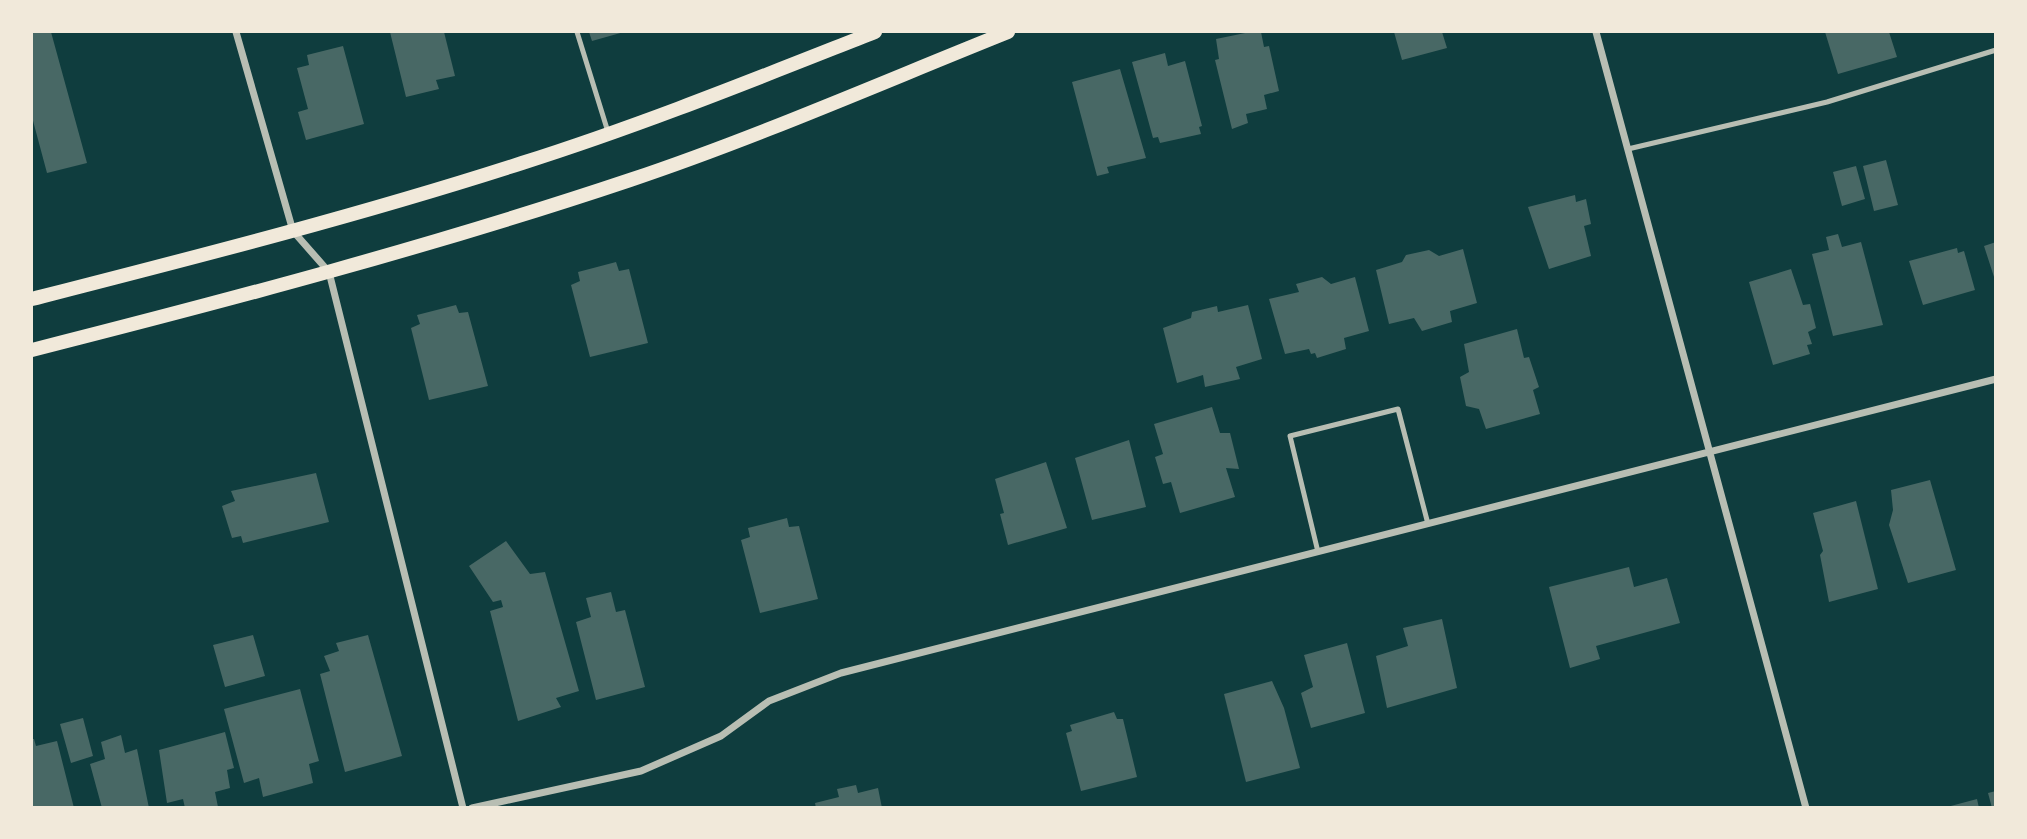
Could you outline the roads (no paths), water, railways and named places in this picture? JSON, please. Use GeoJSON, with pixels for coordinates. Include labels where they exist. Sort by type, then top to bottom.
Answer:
{"type":"FeatureCollection","features":[{"type":"Feature","properties":{"kind":"main road"},"geometry":{"type":"LineString","coordinates":[[32,299],[293,231],[446,187],[608,135],[875,32]]}},
{"type":"Feature","properties":{"kind":"main road"},"geometry":{"type":"LineString","coordinates":[[32,350],[329,272],[452,237],[632,180],[1008,32]]}},
{"type":"Feature","properties":{"kind":"street"},"geometry":{"type":"LineString","coordinates":[[236,32],[293,231],[329,272],[463,807]]}},
{"type":"Feature","properties":{"kind":"street"},"geometry":{"type":"LineString","coordinates":[[1596,32],[1806,807]]}},
{"type":"Feature","properties":{"kind":"street"},"geometry":{"type":"LineString","coordinates":[[472,807],[641,771],[721,736],[769,701],[841,673],[1996,379]]}},
{"type":"Feature","properties":{"kind":"lane"},"geometry":{"type":"LineString","coordinates":[[577,32],[608,135]]}},
{"type":"Feature","properties":{"kind":"lane"},"geometry":{"type":"LineString","coordinates":[[1629,149],[1827,102],[1996,50]]}},
{"type":"Feature","properties":{"kind":"lane"},"geometry":{"type":"LineString","coordinates":[[1318,552],[1290,436],[1398,409],[1428,524]]}}]}
